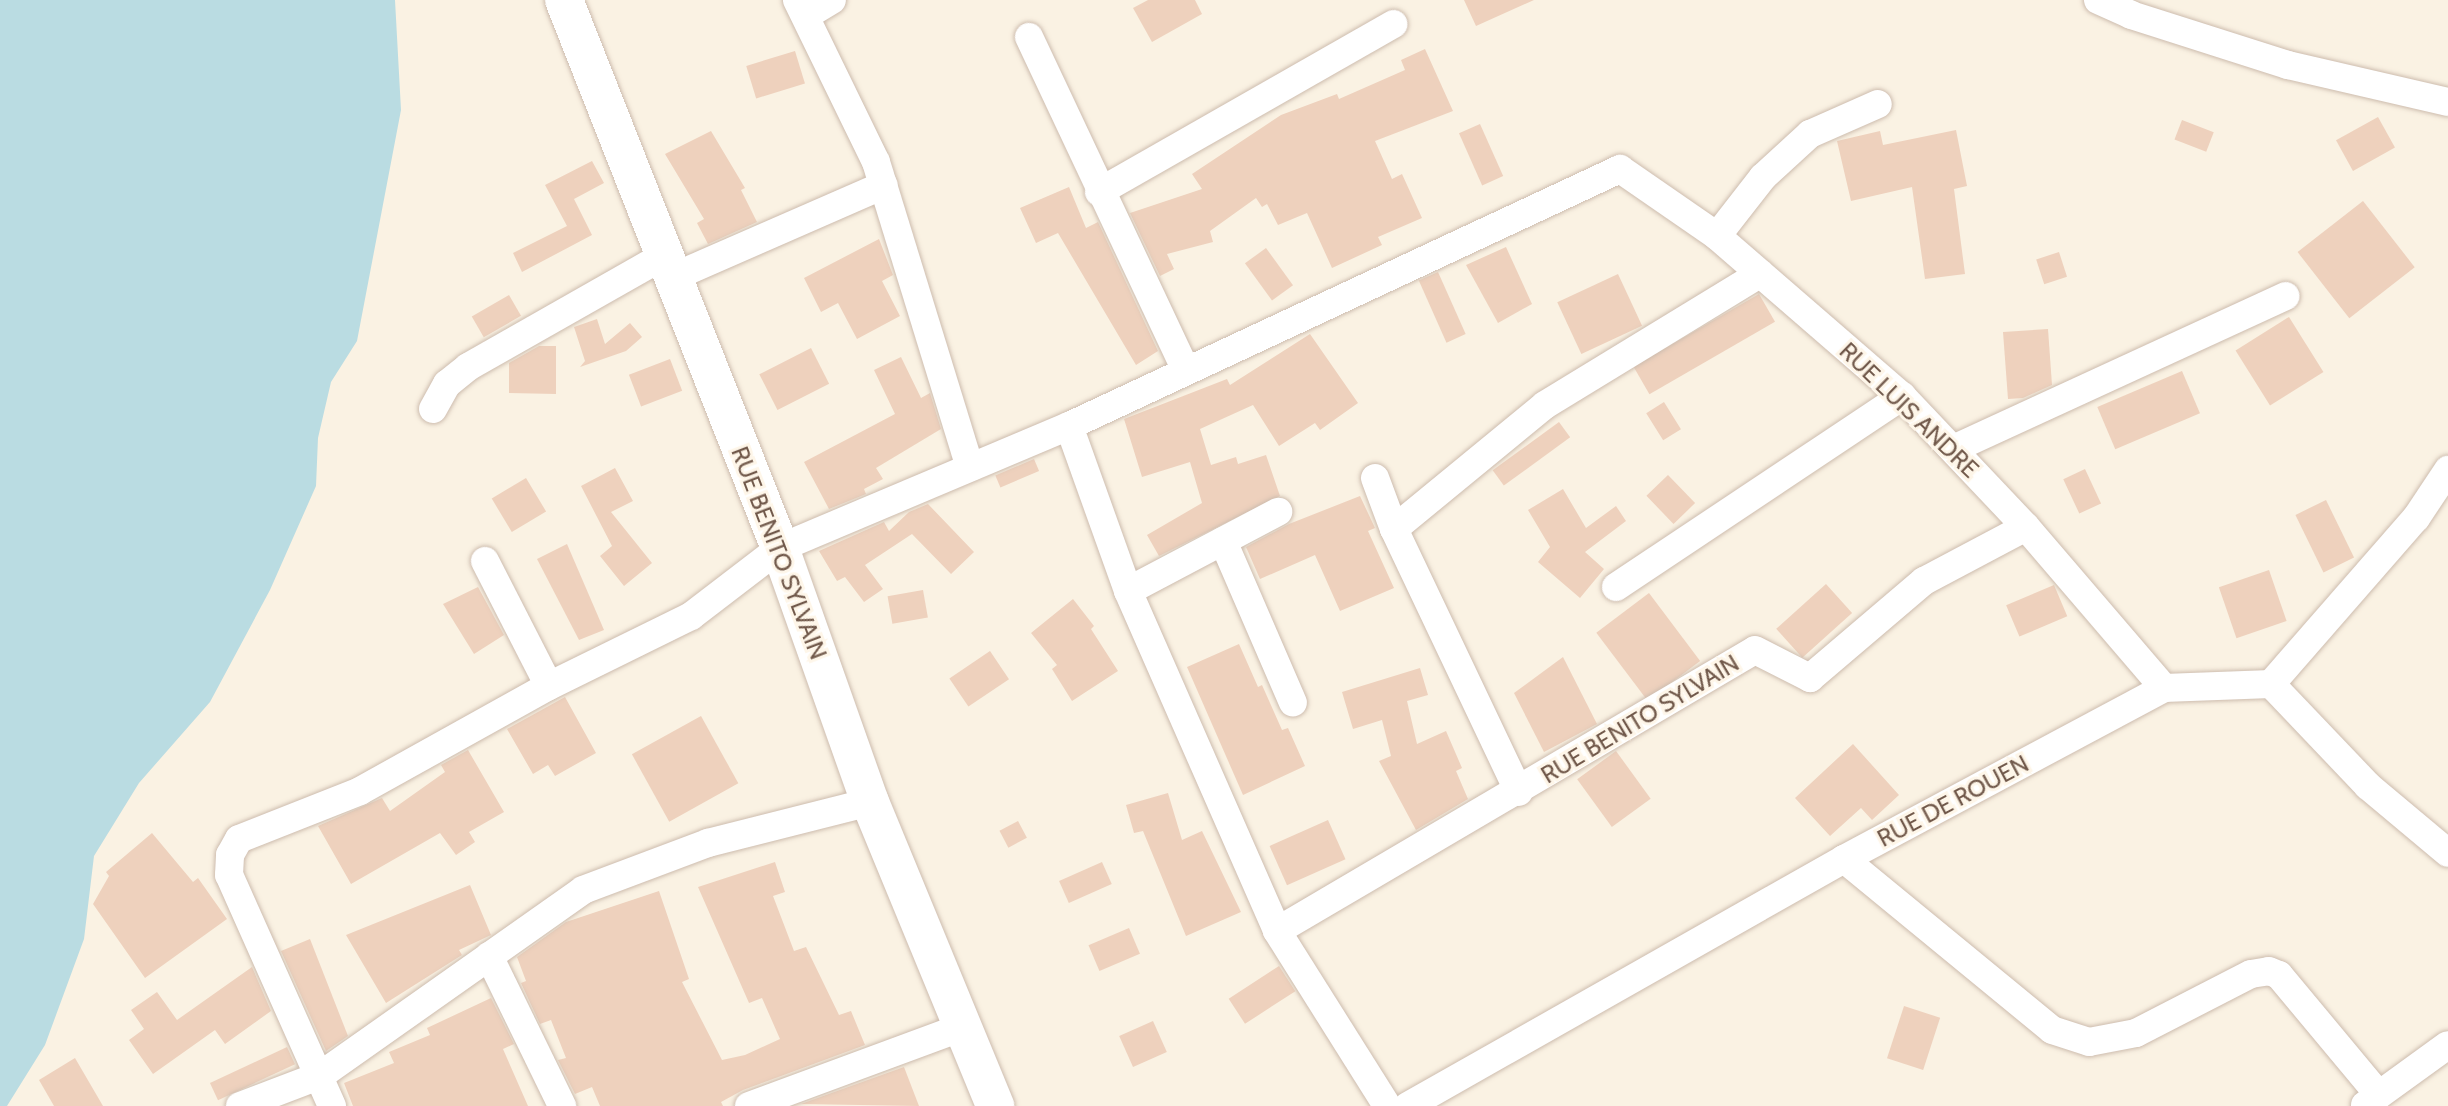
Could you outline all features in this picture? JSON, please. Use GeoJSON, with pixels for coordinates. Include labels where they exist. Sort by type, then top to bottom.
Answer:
{"type":"FeatureCollection","features":[{"type":"Feature","properties":{"kind":"main road","name":"RUE BENITO SYLVAIN"},"geometry":{"type":"LineString","coordinates":[[564,0],[780,548],[870,802],[995,1106]]}},
{"type":"Feature","properties":{"kind":"street"},"geometry":{"type":"LineString","coordinates":[[832,0],[802,8],[884,185],[970,467]]}},
{"type":"Feature","properties":{"kind":"street"},"geometry":{"type":"LineString","coordinates":[[2098,0],[2133,8],[2288,65],[2448,102]]}},
{"type":"Feature","properties":{"kind":"street"},"geometry":{"type":"LineString","coordinates":[[1099,192],[1395,24]]}},
{"type":"Feature","properties":{"kind":"street"},"geometry":{"type":"LineString","coordinates":[[332,1106],[321,1075],[229,875],[230,855],[239,839],[360,791],[550,686],[691,616],[780,548],[1069,426],[1186,371],[1099,192],[1029,37]]}},
{"type":"Feature","properties":{"kind":"street"},"geometry":{"type":"LineString","coordinates":[[1717,236],[1763,177],[1810,134],[1878,104]]}},
{"type":"Feature","properties":{"kind":"street","name":"RUE LUIS ANDRE"},"geometry":{"type":"LineString","coordinates":[[1186,371],[1620,169],[1717,236],[1902,396],[2026,527],[2164,688]]}},
{"type":"Feature","properties":{"kind":"street"},"geometry":{"type":"LineString","coordinates":[[433,410],[447,384],[468,366],[668,266],[884,185]]}},
{"type":"Feature","properties":{"kind":"street"},"geometry":{"type":"LineString","coordinates":[[1394,529],[1545,405],[1760,274]]}},
{"type":"Feature","properties":{"kind":"street"},"geometry":{"type":"LineString","coordinates":[[1952,449],[2285,296]]}},
{"type":"Feature","properties":{"kind":"street"},"geometry":{"type":"LineString","coordinates":[[1616,587],[1902,396]]}},
{"type":"Feature","properties":{"kind":"street"},"geometry":{"type":"LineString","coordinates":[[1069,426],[1128,591],[1277,931],[1387,1106]]}},
{"type":"Feature","properties":{"kind":"street"},"geometry":{"type":"LineString","coordinates":[[2448,470],[2416,518],[2271,684],[2368,786],[2448,853]]}},
{"type":"Feature","properties":{"kind":"street"},"geometry":{"type":"LineString","coordinates":[[1375,478],[1394,529],[1519,792]]}},
{"type":"Feature","properties":{"kind":"street"},"geometry":{"type":"LineString","coordinates":[[1128,591],[1278,513]]}},
{"type":"Feature","properties":{"kind":"street","name":"RUE BENITO SYLVAIN"},"geometry":{"type":"LineString","coordinates":[[1277,931],[1519,792],[1755,650],[1810,678],[1924,581],[2026,527]]}},
{"type":"Feature","properties":{"kind":"street"},"geometry":{"type":"LineString","coordinates":[[1223,541],[1258,615],[1293,703]]}},
{"type":"Feature","properties":{"kind":"street"},"geometry":{"type":"LineString","coordinates":[[485,561],[550,686]]}},
{"type":"Feature","properties":{"kind":"street","name":"RUE DE ROUEN"},"geometry":{"type":"LineString","coordinates":[[1408,1106],[1844,859],[2164,688],[2271,684]]}},
{"type":"Feature","properties":{"kind":"street"},"geometry":{"type":"LineString","coordinates":[[240,1106],[321,1075],[583,890],[708,843],[870,802]]}},
{"type":"Feature","properties":{"kind":"street"},"geometry":{"type":"LineString","coordinates":[[1844,859],[2052,1030],[2089,1042],[2136,1033],[2251,974],[2269,971],[2279,975],[2371,1101],[2448,1045]]}},
{"type":"Feature","properties":{"kind":"street"},"geometry":{"type":"LineString","coordinates":[[489,956],[562,1106]]}},
{"type":"Feature","properties":{"kind":"street"},"geometry":{"type":"LineString","coordinates":[[749,1106],[963,1027]]}},
{"type":"Feature","properties":{"kind":"water"},"geometry":{"type":"Polygon","coordinates":[[[0,0],[395,0],[401,110],[357,341],[331,382],[318,438],[316,486],[270,590],[210,702],[139,783],[94,856],[84,939],[45,1045],[7,1106],[0,1106],[0,0]]]}},
{"type":"Feature","properties":{"kind":"building"},"geometry":{"type":"Polygon","coordinates":[[[1148,0],[1195,0],[1202,14],[1152,42],[1133,8],[1148,0]]]}},
{"type":"Feature","properties":{"kind":"building"},"geometry":{"type":"Polygon","coordinates":[[[1464,0],[1534,0],[1476,26],[1464,0]]]}},
{"type":"Feature","properties":{"kind":"building"},"geometry":{"type":"Polygon","coordinates":[[[1425,49],[1453,111],[1375,141],[1392,179],[1402,174],[1422,218],[1378,237],[1382,245],[1332,268],[1307,213],[1278,225],[1267,204],[1262,207],[1256,198],[1210,231],[1213,242],[1167,254],[1174,269],[1160,276],[1130,213],[1202,189],[1192,174],[1281,115],[1337,94],[1339,99],[1405,70],[1401,60],[1425,49]]]}},
{"type":"Feature","properties":{"kind":"building"},"geometry":{"type":"Polygon","coordinates":[[[795,51],[805,84],[756,98],[746,66],[795,51]]]}},
{"type":"Feature","properties":{"kind":"building"},"geometry":{"type":"Polygon","coordinates":[[[2378,117],[2395,148],[2353,171],[2336,140],[2378,117]]]}},
{"type":"Feature","properties":{"kind":"building"},"geometry":{"type":"Polygon","coordinates":[[[2182,120],[2214,132],[2206,152],[2174,140],[2182,120]]]}},
{"type":"Feature","properties":{"kind":"building"},"geometry":{"type":"Polygon","coordinates":[[[1480,124],[1503,176],[1482,185],[1459,133],[1480,124]]]}},
{"type":"Feature","properties":{"kind":"building"},"geometry":{"type":"Polygon","coordinates":[[[1956,130],[1967,186],[1954,189],[1965,274],[1925,279],[1912,187],[1851,201],[1837,141],[1880,131],[1883,145],[1956,130]]]}},
{"type":"Feature","properties":{"kind":"building"},"geometry":{"type":"Polygon","coordinates":[[[711,131],[745,188],[741,190],[757,222],[708,244],[697,223],[704,219],[665,154],[711,131]]]}},
{"type":"Feature","properties":{"kind":"building"},"geometry":{"type":"Polygon","coordinates":[[[592,161],[604,183],[574,199],[592,235],[522,272],[513,253],[567,226],[545,185],[592,161]]]}},
{"type":"Feature","properties":{"kind":"building"},"geometry":{"type":"Polygon","coordinates":[[[1069,187],[1086,228],[1098,222],[1158,351],[1136,365],[1058,233],[1036,243],[1020,208],[1069,187]]]}},
{"type":"Feature","properties":{"kind":"building"},"geometry":{"type":"Polygon","coordinates":[[[2363,201],[2415,267],[2349,318],[2298,252],[2363,201]]]}},
{"type":"Feature","properties":{"kind":"building"},"geometry":{"type":"Polygon","coordinates":[[[879,239],[893,275],[882,281],[900,316],[857,339],[838,303],[821,312],[804,278],[879,239]]]}},
{"type":"Feature","properties":{"kind":"building"},"geometry":{"type":"Polygon","coordinates":[[[1506,247],[1532,304],[1498,323],[1466,265],[1506,247]]]}},
{"type":"Feature","properties":{"kind":"building"},"geometry":{"type":"Polygon","coordinates":[[[1266,248],[1293,285],[1272,300],[1245,263],[1266,248]]]}},
{"type":"Feature","properties":{"kind":"building"},"geometry":{"type":"Polygon","coordinates":[[[2059,252],[2067,277],[2044,284],[2036,259],[2059,252]]]}},
{"type":"Feature","properties":{"kind":"building"},"geometry":{"type":"Polygon","coordinates":[[[1438,272],[1466,334],[1446,343],[1419,281],[1438,272]]]}},
{"type":"Feature","properties":{"kind":"building"},"geometry":{"type":"Polygon","coordinates":[[[1618,274],[1642,326],[1581,354],[1557,302],[1618,274]]]}},
{"type":"Feature","properties":{"kind":"building"},"geometry":{"type":"Polygon","coordinates":[[[1759,294],[1775,322],[1649,394],[1633,366],[1759,294]]]}},
{"type":"Feature","properties":{"kind":"building"},"geometry":{"type":"Polygon","coordinates":[[[509,295],[521,316],[484,337],[472,316],[509,295]]]}},
{"type":"Feature","properties":{"kind":"building"},"geometry":{"type":"Polygon","coordinates":[[[2289,317],[2323,372],[2270,406],[2236,350],[2289,317]]]}},
{"type":"Feature","properties":{"kind":"building"},"geometry":{"type":"Polygon","coordinates":[[[597,319],[605,344],[630,323],[642,337],[626,351],[580,367],[585,361],[574,327],[597,319]]]}},
{"type":"Feature","properties":{"kind":"building"},"geometry":{"type":"Polygon","coordinates":[[[2048,329],[2052,385],[2023,398],[2008,399],[2003,332],[2048,329]]]}},
{"type":"Feature","properties":{"kind":"building"},"geometry":{"type":"Polygon","coordinates":[[[1310,334],[1358,403],[1320,430],[1315,423],[1279,446],[1253,405],[1200,429],[1211,465],[1236,457],[1238,464],[1266,455],[1280,496],[1159,556],[1147,535],[1202,503],[1190,462],[1142,477],[1124,419],[1227,379],[1230,385],[1310,334]]]}},
{"type":"Feature","properties":{"kind":"building"},"geometry":{"type":"Polygon","coordinates":[[[539,346],[556,346],[556,394],[509,393],[509,363],[539,346]]]}},
{"type":"Feature","properties":{"kind":"building"},"geometry":{"type":"Polygon","coordinates":[[[811,348],[829,384],[777,410],[759,374],[811,348]]]}},
{"type":"Feature","properties":{"kind":"building"},"geometry":{"type":"Polygon","coordinates":[[[901,357],[921,398],[930,393],[941,429],[876,468],[883,479],[864,489],[866,494],[829,509],[804,462],[895,414],[874,370],[901,357]]]}},
{"type":"Feature","properties":{"kind":"building"},"geometry":{"type":"Polygon","coordinates":[[[670,359],[682,391],[641,407],[629,375],[670,359]]]}},
{"type":"Feature","properties":{"kind":"building"},"geometry":{"type":"Polygon","coordinates":[[[2182,371],[2200,413],[2115,449],[2097,407],[2182,371]]]}},
{"type":"Feature","properties":{"kind":"building"},"geometry":{"type":"Polygon","coordinates":[[[1664,402],[1681,429],[1663,440],[1646,413],[1664,402]]]}},
{"type":"Feature","properties":{"kind":"building"},"geometry":{"type":"Polygon","coordinates":[[[1559,422],[1570,437],[1504,486],[1493,470],[1559,422]]]}},
{"type":"Feature","properties":{"kind":"building"},"geometry":{"type":"Polygon","coordinates":[[[1034,459],[1039,471],[1000,487],[995,475],[1034,459]]]}},
{"type":"Feature","properties":{"kind":"building"},"geometry":{"type":"Polygon","coordinates":[[[615,468],[633,501],[611,512],[652,563],[624,586],[600,556],[612,546],[581,486],[615,468]]]}},
{"type":"Feature","properties":{"kind":"building"},"geometry":{"type":"Polygon","coordinates":[[[2085,469],[2101,503],[2079,514],[2063,479],[2085,469]]]}},
{"type":"Feature","properties":{"kind":"building"},"geometry":{"type":"Polygon","coordinates":[[[1668,475],[1695,503],[1674,524],[1646,496],[1668,475]]]}},
{"type":"Feature","properties":{"kind":"building"},"geometry":{"type":"Polygon","coordinates":[[[526,478],[546,511],[512,532],[492,499],[526,478]]]}},
{"type":"Feature","properties":{"kind":"building"},"geometry":{"type":"Polygon","coordinates":[[[1563,489],[1586,528],[1616,506],[1626,521],[1585,552],[1604,569],[1580,598],[1538,562],[1550,547],[1528,510],[1563,489]]]}},
{"type":"Feature","properties":{"kind":"building"},"geometry":{"type":"Polygon","coordinates":[[[1360,496],[1375,528],[1368,531],[1394,588],[1340,611],[1315,555],[1260,579],[1246,547],[1289,524],[1360,496]]]}},
{"type":"Feature","properties":{"kind":"building"},"geometry":{"type":"Polygon","coordinates":[[[2326,500],[2354,558],[2323,572],[2295,515],[2326,500]]]}},
{"type":"Feature","properties":{"kind":"building"},"geometry":{"type":"Polygon","coordinates":[[[928,504],[974,552],[951,574],[912,534],[865,565],[883,589],[864,602],[845,577],[837,581],[819,551],[884,522],[889,531],[909,512],[928,504]]]}},
{"type":"Feature","properties":{"kind":"building"},"geometry":{"type":"Polygon","coordinates":[[[567,544],[604,630],[579,640],[537,559],[567,544]]]}},
{"type":"Feature","properties":{"kind":"building"},"geometry":{"type":"Polygon","coordinates":[[[2269,570],[2287,621],[2236,638],[2219,587],[2269,570]]]}},
{"type":"Feature","properties":{"kind":"building"},"geometry":{"type":"Polygon","coordinates":[[[1826,584],[1852,613],[1802,658],[1776,629],[1826,584]]]}},
{"type":"Feature","properties":{"kind":"building"},"geometry":{"type":"Polygon","coordinates":[[[2054,585],[2067,616],[2019,637],[2006,605],[2054,585]]]}},
{"type":"Feature","properties":{"kind":"building"},"geometry":{"type":"Polygon","coordinates":[[[478,587],[504,635],[474,654],[443,604],[478,587]]]}},
{"type":"Feature","properties":{"kind":"building"},"geometry":{"type":"Polygon","coordinates":[[[923,590],[928,618],[892,624],[888,596],[923,590]]]}},
{"type":"Feature","properties":{"kind":"building"},"geometry":{"type":"Polygon","coordinates":[[[1649,593],[1700,661],[1647,701],[1596,633],[1649,593]]]}},
{"type":"Feature","properties":{"kind":"building"},"geometry":{"type":"Polygon","coordinates":[[[1073,599],[1094,626],[1091,629],[1118,671],[1072,701],[1052,669],[1057,665],[1031,633],[1073,599]]]}},
{"type":"Feature","properties":{"kind":"building"},"geometry":{"type":"Polygon","coordinates":[[[1239,644],[1258,687],[1262,685],[1282,730],[1288,728],[1305,766],[1243,795],[1187,667],[1239,644]]]}},
{"type":"Feature","properties":{"kind":"building"},"geometry":{"type":"Polygon","coordinates":[[[990,651],[1009,679],[968,707],[949,678],[990,651]]]}},
{"type":"Feature","properties":{"kind":"building"},"geometry":{"type":"Polygon","coordinates":[[[1563,657],[1597,724],[1544,752],[1514,693],[1563,657]]]}},
{"type":"Feature","properties":{"kind":"building"},"geometry":{"type":"Polygon","coordinates":[[[1420,668],[1428,695],[1407,701],[1417,744],[1446,731],[1462,768],[1456,771],[1468,799],[1416,830],[1379,761],[1391,756],[1382,720],[1353,729],[1342,692],[1420,668]]]}},
{"type":"Feature","properties":{"kind":"building"},"geometry":{"type":"Polygon","coordinates":[[[565,697],[596,753],[555,776],[548,765],[533,774],[507,729],[565,697]]]}},
{"type":"Feature","properties":{"kind":"building"},"geometry":{"type":"Polygon","coordinates":[[[701,716],[738,783],[669,822],[632,754],[701,716]]]}},
{"type":"Feature","properties":{"kind":"building"},"geometry":{"type":"Polygon","coordinates":[[[1853,744],[1899,795],[1872,820],[1861,808],[1830,836],[1795,798],[1853,744]]]}},
{"type":"Feature","properties":{"kind":"building"},"geometry":{"type":"Polygon","coordinates":[[[468,750],[504,812],[469,832],[475,842],[456,855],[440,833],[351,884],[318,826],[382,798],[390,811],[445,772],[441,765],[468,750]]]}},
{"type":"Feature","properties":{"kind":"building"},"geometry":{"type":"Polygon","coordinates":[[[1616,751],[1651,799],[1612,827],[1577,779],[1616,751]]]}},
{"type":"Feature","properties":{"kind":"building"},"geometry":{"type":"Polygon","coordinates":[[[1168,793],[1182,840],[1202,831],[1241,912],[1186,936],[1143,831],[1134,833],[1126,805],[1168,793]]]}},
{"type":"Feature","properties":{"kind":"building"},"geometry":{"type":"Polygon","coordinates":[[[1328,820],[1345,859],[1287,885],[1270,846],[1328,820]]]}},
{"type":"Feature","properties":{"kind":"building"},"geometry":{"type":"Polygon","coordinates":[[[1018,821],[1027,838],[1008,848],[999,831],[1018,821]]]}},
{"type":"Feature","properties":{"kind":"building"},"geometry":{"type":"Polygon","coordinates":[[[152,833],[193,882],[198,878],[227,919],[145,978],[93,904],[109,876],[106,872],[152,833]]]}},
{"type":"Feature","properties":{"kind":"building"},"geometry":{"type":"Polygon","coordinates":[[[775,862],[785,892],[773,896],[794,951],[806,947],[839,1015],[851,1011],[865,1045],[743,1090],[721,1102],[723,1106],[600,1106],[592,1087],[575,1094],[558,1060],[566,1058],[551,1020],[540,1024],[521,983],[526,981],[517,957],[566,922],[659,891],[689,979],[682,982],[722,1060],[745,1055],[780,1039],[762,998],[749,1003],[698,887],[775,862]]]}},
{"type":"Feature","properties":{"kind":"building"},"geometry":{"type":"Polygon","coordinates":[[[1102,862],[1112,884],[1069,903],[1059,881],[1102,862]]]}},
{"type":"Feature","properties":{"kind":"building"},"geometry":{"type":"Polygon","coordinates":[[[470,885],[491,935],[459,950],[462,955],[386,1003],[346,935],[470,885]]]}},
{"type":"Feature","properties":{"kind":"building"},"geometry":{"type":"Polygon","coordinates":[[[1129,928],[1140,954],[1099,971],[1088,945],[1129,928]]]}},
{"type":"Feature","properties":{"kind":"building"},"geometry":{"type":"Polygon","coordinates":[[[310,939],[348,1036],[326,1051],[281,951],[310,939]]]}},
{"type":"Feature","properties":{"kind":"building"},"geometry":{"type":"Polygon","coordinates":[[[1279,966],[1295,991],[1245,1024],[1229,999],[1279,966]]]}},
{"type":"Feature","properties":{"kind":"building"},"geometry":{"type":"Polygon","coordinates":[[[252,967],[271,1011],[225,1044],[215,1030],[153,1074],[129,1040],[144,1029],[131,1010],[157,992],[177,1020],[252,967]]]}},
{"type":"Feature","properties":{"kind":"building"},"geometry":{"type":"Polygon","coordinates":[[[491,998],[514,1044],[503,1049],[528,1106],[353,1106],[344,1083],[394,1063],[389,1052],[430,1035],[427,1028],[491,998]]]}},
{"type":"Feature","properties":{"kind":"building"},"geometry":{"type":"Polygon","coordinates":[[[1904,1006],[1940,1018],[1923,1070],[1887,1058],[1904,1006]]]}},
{"type":"Feature","properties":{"kind":"building"},"geometry":{"type":"Polygon","coordinates":[[[1153,1021],[1167,1052],[1133,1067],[1119,1036],[1153,1021]]]}},
{"type":"Feature","properties":{"kind":"building"},"geometry":{"type":"Polygon","coordinates":[[[287,1047],[295,1064],[218,1100],[210,1083],[287,1047]]]}},
{"type":"Feature","properties":{"kind":"building"},"geometry":{"type":"Polygon","coordinates":[[[75,1058],[103,1106],[54,1106],[39,1080],[75,1058]]]}},
{"type":"Feature","properties":{"kind":"building"},"geometry":{"type":"Polygon","coordinates":[[[904,1067],[919,1106],[801,1104],[904,1067]]]}}]}
